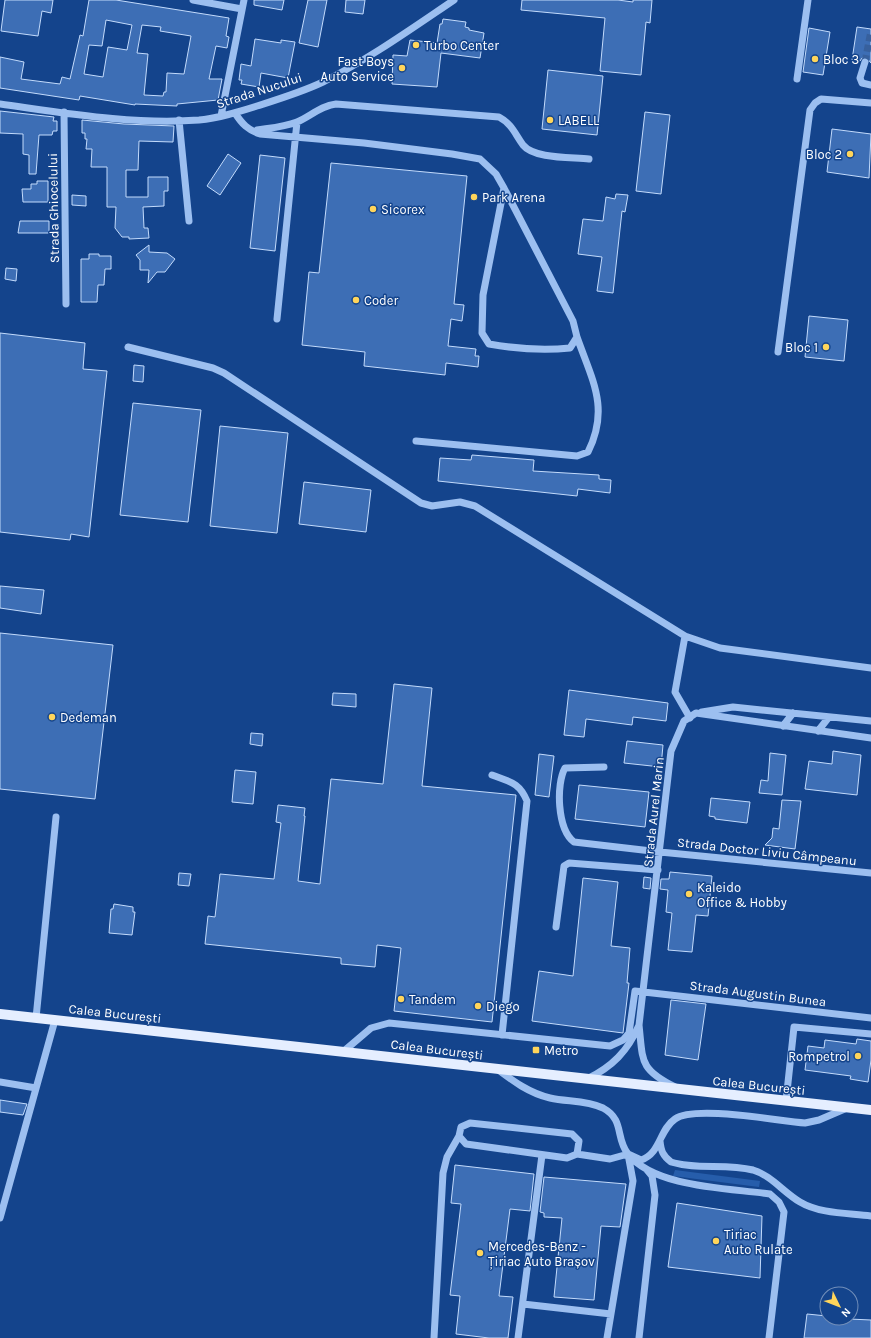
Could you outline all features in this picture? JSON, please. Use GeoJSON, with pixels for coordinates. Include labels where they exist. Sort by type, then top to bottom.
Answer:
{"type":"FeatureCollection","features":[{"type":"Feature","properties":{"kind":"main road","name":"Calea București"},"geometry":{"type":"LineString","coordinates":[[0,1014],[871,1110]]}},
{"type":"Feature","properties":{"kind":"street"},"geometry":{"type":"LineString","coordinates":[[193,0],[242,9]]}},
{"type":"Feature","properties":{"kind":"street"},"geometry":{"type":"LineString","coordinates":[[221,116],[244,0]]}},
{"type":"Feature","properties":{"kind":"street","name":"Strada Nucului"},"geometry":{"type":"LineString","coordinates":[[0,104],[144,120],[179,120],[221,116],[235,113],[322,82],[373,53],[454,0]]}},
{"type":"Feature","properties":{"kind":"street"},"geometry":{"type":"LineString","coordinates":[[797,79],[808,0]]}},
{"type":"Feature","properties":{"kind":"street"},"geometry":{"type":"LineString","coordinates":[[865,62],[860,78],[862,83],[871,86]]}},
{"type":"Feature","properties":{"kind":"street"},"geometry":{"type":"LineString","coordinates":[[778,352],[810,110],[815,103],[822,99],[871,103]]}},
{"type":"Feature","properties":{"kind":"street"},"geometry":{"type":"LineString","coordinates":[[251,131],[297,122],[325,106],[336,104],[499,117],[513,127],[524,146],[535,154],[589,159]]}},
{"type":"Feature","properties":{"kind":"street","name":"Strada Ghiocelului"},"geometry":{"type":"LineString","coordinates":[[64,112],[66,304]]}},
{"type":"Feature","properties":{"kind":"street"},"geometry":{"type":"LineString","coordinates":[[235,113],[241,123],[251,131],[260,134],[438,152],[480,159],[496,174],[504,188],[573,321],[577,337],[598,396],[599,408],[594,439],[588,452],[577,456],[416,441]]}},
{"type":"Feature","properties":{"kind":"street"},"geometry":{"type":"LineString","coordinates":[[179,120],[189,221]]}},
{"type":"Feature","properties":{"kind":"street"},"geometry":{"type":"LineString","coordinates":[[277,319],[297,122]]}},
{"type":"Feature","properties":{"kind":"street"},"geometry":{"type":"LineString","coordinates":[[504,188],[483,294],[482,333],[489,344],[533,350],[570,348],[577,337]]}},
{"type":"Feature","properties":{"kind":"street"},"geometry":{"type":"LineString","coordinates":[[128,347],[213,368],[224,373],[421,503],[432,506],[460,502],[474,506],[684,636],[720,648],[871,668]]}},
{"type":"Feature","properties":{"kind":"street"},"geometry":{"type":"LineString","coordinates":[[684,636],[675,692],[690,718]]}},
{"type":"Feature","properties":{"kind":"street"},"geometry":{"type":"LineString","coordinates":[[696,713],[733,707],[871,721]]}},
{"type":"Feature","properties":{"kind":"street"},"geometry":{"type":"LineString","coordinates":[[696,713],[871,738]]}},
{"type":"Feature","properties":{"kind":"street","name":"Strada Aurel Marin"},"geometry":{"type":"LineString","coordinates":[[681,1089],[660,1080],[649,1071],[642,1060],[639,1025],[672,751],[684,721],[696,713]]}},
{"type":"Feature","properties":{"kind":"street"},"geometry":{"type":"LineString","coordinates":[[783,726],[793,713]]}},
{"type":"Feature","properties":{"kind":"street"},"geometry":{"type":"LineString","coordinates":[[818,731],[829,717]]}},
{"type":"Feature","properties":{"kind":"street","name":"Strada Doctor Liviu Câmpeanu"},"geometry":{"type":"LineString","coordinates":[[604,767],[565,768],[562,774],[560,817],[568,837],[574,842],[871,874]]}},
{"type":"Feature","properties":{"kind":"street"},"geometry":{"type":"LineString","coordinates":[[492,775],[517,784],[522,790],[527,801],[502,1035]]}},
{"type":"Feature","properties":{"kind":"street"},"geometry":{"type":"LineString","coordinates":[[36,1018],[56,817]]}},
{"type":"Feature","properties":{"kind":"street"},"geometry":{"type":"LineString","coordinates":[[556,927],[564,866],[569,863],[658,870]]}},
{"type":"Feature","properties":{"kind":"street"},"geometry":{"type":"LineString","coordinates":[[344,1051],[371,1028],[389,1023],[610,1046],[623,1040],[629,1033],[635,991],[643,992]]}},
{"type":"Feature","properties":{"kind":"street","name":"Strada Augustin Bunea"},"geometry":{"type":"LineString","coordinates":[[643,992],[871,1018]]}},
{"type":"Feature","properties":{"kind":"street"},"geometry":{"type":"LineString","coordinates":[[0,1218],[55,1020]]}},
{"type":"Feature","properties":{"kind":"street","name":"Strada Aurel Marin"},"geometry":{"type":"LineString","coordinates":[[587,1079],[604,1071],[612,1064],[632,1042],[639,1025]]}},
{"type":"Feature","properties":{"kind":"street"},"geometry":{"type":"LineString","coordinates":[[786,1101],[794,1027],[871,1034]]}},
{"type":"Feature","properties":{"kind":"street"},"geometry":{"type":"LineString","coordinates":[[497,1068],[518,1085],[534,1093],[549,1098],[590,1103],[610,1112],[620,1128],[623,1146],[628,1154],[646,1168],[672,1181],[770,1194],[779,1202],[784,1212],[769,1338]]}},
{"type":"Feature","properties":{"kind":"street"},"geometry":{"type":"LineString","coordinates":[[0,1082],[36,1088]]}},
{"type":"Feature","properties":{"kind":"street"},"geometry":{"type":"LineString","coordinates":[[459,1136],[466,1144],[542,1155],[567,1158],[577,1154],[610,1159],[628,1154],[640,1160],[653,1153],[668,1124],[681,1115],[698,1112],[805,1123],[819,1120],[850,1107]]}},
{"type":"Feature","properties":{"kind":"street"},"geometry":{"type":"LineString","coordinates":[[434,1338],[443,1173],[447,1157],[459,1136],[461,1127],[470,1123],[572,1134],[579,1141],[577,1154]]}},
{"type":"Feature","properties":{"kind":"street"},"geometry":{"type":"LineString","coordinates":[[660,1141],[661,1151],[665,1158],[671,1162],[750,1169],[764,1174],[798,1201],[807,1206],[837,1212],[871,1216]]}},
{"type":"Feature","properties":{"kind":"street"},"geometry":{"type":"LineString","coordinates":[[607,1338],[633,1181],[628,1154]]}},
{"type":"Feature","properties":{"kind":"street"},"geometry":{"type":"LineString","coordinates":[[518,1338],[542,1155]]}},
{"type":"Feature","properties":{"kind":"street"},"geometry":{"type":"LineString","coordinates":[[639,1338],[655,1194],[652,1176],[646,1168]]}},
{"type":"Feature","properties":{"kind":"street"},"geometry":{"type":"LineString","coordinates":[[0,1187],[9,1186]]}},
{"type":"Feature","properties":{"kind":"street"},"geometry":{"type":"LineString","coordinates":[[523,1304],[611,1314]]}},
{"type":"Feature","properties":{"kind":"shaded area"},"geometry":{"type":"Polygon","coordinates":[[[675,1170],[760,1181],[759,1187],[673,1176],[675,1170]]]}},
{"type":"Feature","properties":{"kind":"building"},"geometry":{"type":"Polygon","coordinates":[[[5,0],[53,0],[51,13],[42,11],[38,36],[1,31],[5,0]]]}},
{"type":"Feature","properties":{"kind":"building"},"geometry":{"type":"Polygon","coordinates":[[[89,0],[116,0],[229,18],[226,36],[229,37],[227,48],[216,46],[209,79],[222,79],[218,100],[177,104],[177,106],[135,105],[80,96],[79,100],[0,88],[0,57],[24,62],[21,79],[60,84],[62,77],[70,79],[80,35],[83,36],[89,0]],[[106,20],[102,46],[89,45],[84,74],[103,77],[108,47],[127,50],[132,25],[106,20]],[[142,25],[137,53],[148,54],[144,95],[163,96],[164,92],[166,92],[167,73],[184,74],[191,36],[160,31],[161,27],[142,25]]]}},
{"type":"Feature","properties":{"kind":"building"},"geometry":{"type":"Polygon","coordinates":[[[254,0],[284,0],[282,10],[254,5],[254,0]]]}},
{"type":"Feature","properties":{"kind":"building"},"geometry":{"type":"Polygon","coordinates":[[[308,0],[327,0],[318,47],[299,43],[308,0]]]}},
{"type":"Feature","properties":{"kind":"building"},"geometry":{"type":"Polygon","coordinates":[[[346,0],[365,0],[363,14],[345,12],[346,0]]]}},
{"type":"Feature","properties":{"kind":"building"},"geometry":{"type":"Polygon","coordinates":[[[522,0],[618,0],[633,2],[633,0],[652,0],[650,23],[646,22],[641,75],[600,71],[605,18],[521,10],[522,0]]]}},
{"type":"Feature","properties":{"kind":"building"},"geometry":{"type":"Polygon","coordinates":[[[443,19],[466,22],[465,27],[469,28],[469,30],[484,33],[480,58],[441,53],[437,87],[392,84],[393,55],[407,56],[410,40],[437,43],[440,24],[442,24],[443,19]]]}},
{"type":"Feature","properties":{"kind":"building"},"geometry":{"type":"Polygon","coordinates":[[[857,27],[871,29],[871,63],[866,57],[862,58],[860,61],[852,60],[857,27]]]}},
{"type":"Feature","properties":{"kind":"building","name":"Bloc 3"},"geometry":{"type":"Polygon","coordinates":[[[809,28],[830,32],[823,75],[803,72],[809,28]]]}},
{"type":"Feature","properties":{"kind":"building"},"geometry":{"type":"Polygon","coordinates":[[[255,39],[281,43],[281,40],[295,42],[288,78],[261,73],[259,87],[241,84],[242,80],[239,80],[241,64],[251,66],[255,39]]]}},
{"type":"Feature","properties":{"kind":"building"},"geometry":{"type":"Polygon","coordinates":[[[548,70],[603,76],[597,135],[542,129],[548,70]]]}},
{"type":"Feature","properties":{"kind":"building"},"geometry":{"type":"Polygon","coordinates":[[[0,111],[54,117],[53,121],[57,121],[57,131],[53,131],[52,135],[39,135],[36,174],[29,174],[29,155],[23,154],[23,134],[0,133],[0,111]]]}},
{"type":"Feature","properties":{"kind":"building"},"geometry":{"type":"Polygon","coordinates":[[[645,112],[670,115],[661,194],[636,191],[645,112]]]}},
{"type":"Feature","properties":{"kind":"building"},"geometry":{"type":"Polygon","coordinates":[[[82,120],[124,124],[174,126],[173,142],[139,141],[138,170],[126,170],[126,197],[148,197],[148,177],[168,177],[168,191],[164,191],[164,206],[143,207],[144,228],[148,228],[149,238],[129,239],[129,237],[122,237],[115,228],[116,207],[107,207],[107,167],[91,167],[92,149],[86,149],[87,139],[85,139],[85,133],[82,133],[82,120]]]}},
{"type":"Feature","properties":{"kind":"building","name":"Bloc 2"},"geometry":{"type":"Polygon","coordinates":[[[832,129],[871,134],[869,178],[827,172],[832,129]]]}},
{"type":"Feature","properties":{"kind":"building"},"geometry":{"type":"Polygon","coordinates":[[[228,154],[241,163],[220,195],[207,186],[228,154]]]}},
{"type":"Feature","properties":{"kind":"building"},"geometry":{"type":"Polygon","coordinates":[[[260,155],[285,158],[275,251],[250,248],[260,155]]]}},
{"type":"Feature","properties":{"kind":"building"},"geometry":{"type":"Polygon","coordinates":[[[331,163],[467,176],[454,304],[464,305],[462,321],[451,319],[448,346],[476,349],[475,356],[479,356],[478,367],[446,363],[445,375],[364,366],[365,352],[302,345],[309,272],[319,273],[331,163]]]}},
{"type":"Feature","properties":{"kind":"building"},"geometry":{"type":"Polygon","coordinates":[[[37,181],[48,181],[48,202],[23,202],[22,189],[31,189],[31,184],[37,184],[37,181]]]}},
{"type":"Feature","properties":{"kind":"building"},"geometry":{"type":"Polygon","coordinates":[[[616,194],[628,195],[625,212],[622,211],[613,293],[597,291],[602,257],[578,254],[583,219],[603,221],[606,197],[615,199],[616,194]]]}},
{"type":"Feature","properties":{"kind":"building"},"geometry":{"type":"Polygon","coordinates":[[[72,195],[86,196],[86,206],[72,205],[72,195]]]}},
{"type":"Feature","properties":{"kind":"building"},"geometry":{"type":"Polygon","coordinates":[[[20,221],[49,221],[49,233],[18,233],[20,221]]]}},
{"type":"Feature","properties":{"kind":"building"},"geometry":{"type":"Polygon","coordinates":[[[149,245],[149,252],[167,253],[175,259],[165,272],[157,272],[148,283],[149,270],[140,270],[140,260],[136,255],[149,245]]]}},
{"type":"Feature","properties":{"kind":"building"},"geometry":{"type":"Polygon","coordinates":[[[89,254],[111,256],[111,269],[105,269],[104,285],[98,285],[97,302],[81,302],[81,259],[89,259],[89,254]]]}},
{"type":"Feature","properties":{"kind":"building"},"geometry":{"type":"Polygon","coordinates":[[[6,268],[17,269],[16,281],[5,279],[6,268]]]}},
{"type":"Feature","properties":{"kind":"building","name":"Bloc 1"},"geometry":{"type":"Polygon","coordinates":[[[809,316],[848,320],[844,361],[805,357],[809,316]]]}},
{"type":"Feature","properties":{"kind":"building"},"geometry":{"type":"Polygon","coordinates":[[[0,333],[85,343],[83,369],[107,371],[89,537],[71,534],[70,540],[0,532],[0,333]]]}},
{"type":"Feature","properties":{"kind":"building"},"geometry":{"type":"Polygon","coordinates":[[[134,365],[144,366],[143,382],[133,381],[134,365]]]}},
{"type":"Feature","properties":{"kind":"building"},"geometry":{"type":"Polygon","coordinates":[[[133,403],[201,410],[188,522],[120,515],[133,403]]]}},
{"type":"Feature","properties":{"kind":"building"},"geometry":{"type":"Polygon","coordinates":[[[220,426],[288,433],[277,533],[210,526],[220,426]]]}},
{"type":"Feature","properties":{"kind":"building"},"geometry":{"type":"Polygon","coordinates":[[[472,455],[534,460],[533,471],[599,475],[599,479],[611,480],[610,493],[578,489],[577,496],[438,481],[440,458],[471,460],[472,455]]]}},
{"type":"Feature","properties":{"kind":"building"},"geometry":{"type":"Polygon","coordinates":[[[304,482],[371,490],[366,532],[299,524],[304,482]]]}},
{"type":"Feature","properties":{"kind":"building"},"geometry":{"type":"Polygon","coordinates":[[[0,586],[44,590],[41,614],[0,608],[0,586]]]}},
{"type":"Feature","properties":{"kind":"building","name":"Dedeman"},"geometry":{"type":"Polygon","coordinates":[[[0,633],[113,645],[95,799],[0,789],[0,633]]]}},
{"type":"Feature","properties":{"kind":"building"},"geometry":{"type":"Polygon","coordinates":[[[394,684],[432,688],[422,786],[516,795],[492,1022],[394,1011],[401,948],[377,945],[375,967],[341,964],[341,958],[205,944],[208,916],[215,917],[220,874],[274,879],[281,823],[276,822],[278,805],[305,808],[298,881],[320,884],[331,779],[383,784],[394,684]]]}},
{"type":"Feature","properties":{"kind":"building"},"geometry":{"type":"Polygon","coordinates":[[[569,690],[668,703],[666,721],[633,717],[632,725],[586,719],[584,737],[564,735],[569,690]]]}},
{"type":"Feature","properties":{"kind":"building"},"geometry":{"type":"Polygon","coordinates":[[[333,693],[356,694],[356,707],[332,705],[333,693]]]}},
{"type":"Feature","properties":{"kind":"building"},"geometry":{"type":"Polygon","coordinates":[[[251,733],[263,734],[262,746],[250,744],[251,733]]]}},
{"type":"Feature","properties":{"kind":"building"},"geometry":{"type":"Polygon","coordinates":[[[627,741],[663,745],[661,767],[624,763],[627,741]]]}},
{"type":"Feature","properties":{"kind":"building"},"geometry":{"type":"Polygon","coordinates":[[[833,751],[861,755],[857,795],[805,789],[809,761],[832,764],[833,751]]]}},
{"type":"Feature","properties":{"kind":"building"},"geometry":{"type":"Polygon","coordinates":[[[770,753],[786,755],[782,795],[759,793],[761,780],[768,781],[770,753]]]}},
{"type":"Feature","properties":{"kind":"building"},"geometry":{"type":"Polygon","coordinates":[[[539,754],[554,756],[549,797],[535,795],[539,754]]]}},
{"type":"Feature","properties":{"kind":"building"},"geometry":{"type":"Polygon","coordinates":[[[235,770],[256,772],[253,804],[232,802],[235,770]]]}},
{"type":"Feature","properties":{"kind":"building"},"geometry":{"type":"Polygon","coordinates":[[[579,785],[649,792],[645,827],[575,819],[579,785]]]}},
{"type":"Feature","properties":{"kind":"building"},"geometry":{"type":"Polygon","coordinates":[[[711,798],[750,802],[747,823],[715,819],[715,817],[709,816],[711,798]]]}},
{"type":"Feature","properties":{"kind":"building"},"geometry":{"type":"Polygon","coordinates":[[[782,800],[801,801],[795,849],[765,845],[772,838],[773,828],[779,829],[782,800]]]}},
{"type":"Feature","properties":{"kind":"building","name":"Kaleido Office & Hobby"},"geometry":{"type":"Polygon","coordinates":[[[670,872],[712,876],[708,916],[696,915],[692,952],[668,950],[672,913],[666,912],[668,890],[660,889],[661,879],[669,879],[670,872]]]}},
{"type":"Feature","properties":{"kind":"building"},"geometry":{"type":"Polygon","coordinates":[[[179,873],[191,874],[189,886],[178,885],[179,873]]]}},
{"type":"Feature","properties":{"kind":"building"},"geometry":{"type":"Polygon","coordinates":[[[644,877],[651,878],[650,889],[643,888],[644,877]]]}},
{"type":"Feature","properties":{"kind":"building"},"geometry":{"type":"Polygon","coordinates":[[[583,878],[618,882],[611,946],[630,948],[627,983],[629,983],[623,1033],[532,1021],[539,971],[573,976],[583,878]]]}},
{"type":"Feature","properties":{"kind":"building"},"geometry":{"type":"Polygon","coordinates":[[[114,904],[133,907],[133,912],[135,912],[132,935],[109,933],[111,909],[113,909],[114,904]]]}},
{"type":"Feature","properties":{"kind":"building"},"geometry":{"type":"Polygon","coordinates":[[[671,1000],[706,1004],[698,1060],[665,1055],[671,1000]]]}},
{"type":"Feature","properties":{"kind":"building"},"geometry":{"type":"Polygon","coordinates":[[[857,1039],[871,1041],[871,1060],[868,1082],[850,1079],[851,1076],[805,1070],[808,1046],[824,1048],[825,1040],[856,1044],[857,1039]]]}},
{"type":"Feature","properties":{"kind":"building"},"geometry":{"type":"Polygon","coordinates":[[[0,1100],[27,1104],[23,1115],[0,1112],[0,1100]]]}},
{"type":"Feature","properties":{"kind":"building","name":"Mercedes-Benz - Țiriac Auto Brașov"},"geometry":{"type":"Polygon","coordinates":[[[455,1165],[534,1174],[530,1211],[510,1209],[499,1296],[513,1297],[508,1338],[489,1338],[456,1334],[460,1296],[450,1295],[461,1204],[451,1203],[455,1165]]]}},
{"type":"Feature","properties":{"kind":"building"},"geometry":{"type":"Polygon","coordinates":[[[544,1177],[626,1184],[620,1227],[601,1226],[594,1300],[554,1297],[562,1218],[544,1217],[544,1213],[540,1212],[544,1177]]]}},
{"type":"Feature","properties":{"kind":"building","name":"Tiriac Auto Rulate"},"geometry":{"type":"Polygon","coordinates":[[[677,1203],[762,1216],[760,1278],[668,1267],[677,1203]]]}},
{"type":"Feature","properties":{"kind":"building"},"geometry":{"type":"Polygon","coordinates":[[[807,1314],[819,1315],[819,1326],[859,1326],[859,1319],[871,1320],[871,1338],[804,1338],[807,1314]]]}},
{"type":"Feature","properties":{"kind":"tunnel"},"geometry":{"type":"LineString","coordinates":[[865,62],[871,31]]}},
{"type":"Feature","properties":{"kind":"place","name":"Turbo Center"},"geometry":{"type":"Point","coordinates":[416,45]}},
{"type":"Feature","properties":{"kind":"place","name":"Bloc 3"},"geometry":{"type":"Point","coordinates":[815,59]}},
{"type":"Feature","properties":{"kind":"place","name":"Fast Boys Auto Service"},"geometry":{"type":"Point","coordinates":[402,68]}},
{"type":"Feature","properties":{"kind":"place","name":"LABELL"},"geometry":{"type":"Point","coordinates":[550,120]}},
{"type":"Feature","properties":{"kind":"place","name":"Bloc 2"},"geometry":{"type":"Point","coordinates":[850,154]}},
{"type":"Feature","properties":{"kind":"place","name":"Park Arena"},"geometry":{"type":"Point","coordinates":[474,197]}},
{"type":"Feature","properties":{"kind":"place","name":"Sicorex"},"geometry":{"type":"Point","coordinates":[373,209]}},
{"type":"Feature","properties":{"kind":"place","name":"Coder"},"geometry":{"type":"Point","coordinates":[356,300]}},
{"type":"Feature","properties":{"kind":"place","name":"Bloc 1"},"geometry":{"type":"Point","coordinates":[826,347]}},
{"type":"Feature","properties":{"kind":"place","name":"Dedeman"},"geometry":{"type":"Point","coordinates":[52,717]}},
{"type":"Feature","properties":{"kind":"place","name":"Kaleido Office & Hobby"},"geometry":{"type":"Point","coordinates":[689,894]}},
{"type":"Feature","properties":{"kind":"place","name":"Tandem"},"geometry":{"type":"Point","coordinates":[401,999]}},
{"type":"Feature","properties":{"kind":"place","name":"Diego"},"geometry":{"type":"Point","coordinates":[478,1006]}},
{"type":"Feature","properties":{"kind":"place","name":"Metro"},"geometry":{"type":"Point","coordinates":[536,1050]}},
{"type":"Feature","properties":{"kind":"place","name":"Rompetrol"},"geometry":{"type":"Point","coordinates":[858,1056]}},
{"type":"Feature","properties":{"kind":"place","name":"Tiriac Auto Rulate"},"geometry":{"type":"Point","coordinates":[716,1241]}},
{"type":"Feature","properties":{"kind":"place","name":"Mercedes-Benz - Țiriac Auto Brașov"},"geometry":{"type":"Point","coordinates":[480,1253]}}]}
